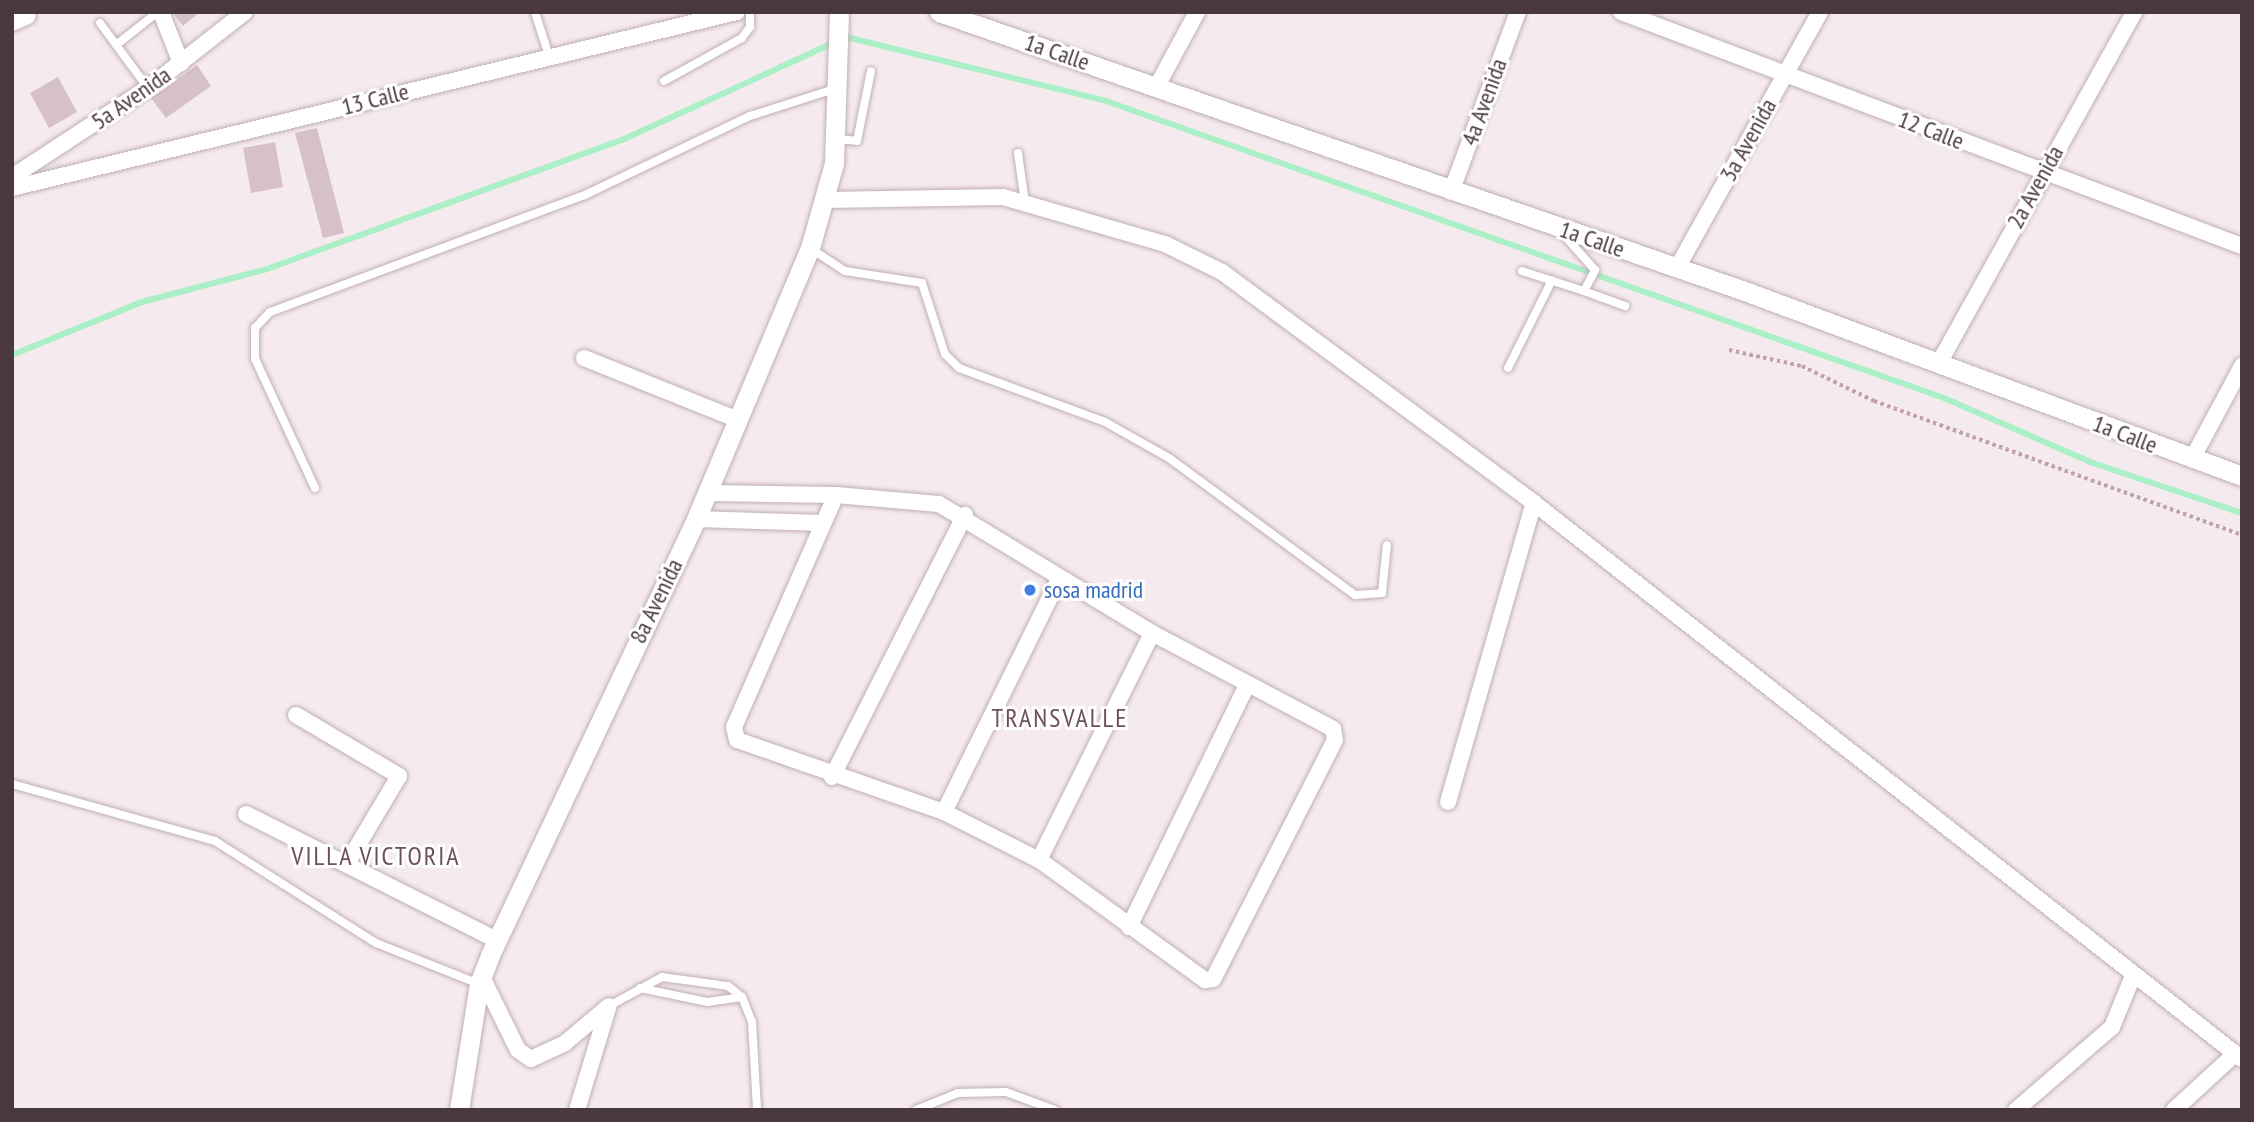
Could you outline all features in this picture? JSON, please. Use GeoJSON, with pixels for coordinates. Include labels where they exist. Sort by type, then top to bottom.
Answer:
{"type":"FeatureCollection","features":[{"type":"Feature","properties":{"kind":"street"},"geometry":{"type":"LineString","coordinates":[[159,12],[181,63]]}},
{"type":"Feature","properties":{"kind":"street","name":"5a Avenida"},"geometry":{"type":"LineString","coordinates":[[12,177],[148,88],[245,12]]}},
{"type":"Feature","properties":{"kind":"street","name":"13 Calle"},"geometry":{"type":"LineString","coordinates":[[12,188],[737,12]]}},
{"type":"Feature","properties":{"kind":"street","name":"1a Calle"},"geometry":{"type":"LineString","coordinates":[[939,12],[1157,86],[1451,192],[1677,268],[2242,476]]}},
{"type":"Feature","properties":{"kind":"street"},"geometry":{"type":"LineString","coordinates":[[1157,86],[1197,12]]}},
{"type":"Feature","properties":{"kind":"street","name":"4a Avenida"},"geometry":{"type":"LineString","coordinates":[[1451,192],[1518,12]]}},
{"type":"Feature","properties":{"kind":"street","name":"12 Calle"},"geometry":{"type":"LineString","coordinates":[[1621,12],[2242,246]]}},
{"type":"Feature","properties":{"kind":"street","name":"3a Avenida"},"geometry":{"type":"LineString","coordinates":[[1677,268],[1820,12]]}},
{"type":"Feature","properties":{"kind":"street","name":"2a Avenida"},"geometry":{"type":"LineString","coordinates":[[1938,363],[2134,12]]}},
{"type":"Feature","properties":{"kind":"street"},"geometry":{"type":"LineString","coordinates":[[12,23],[28,16]]}},
{"type":"Feature","properties":{"kind":"street","name":"8a Avenida"},"geometry":{"type":"LineString","coordinates":[[460,1110],[481,982],[497,940],[696,519],[810,248],[825,200],[836,139],[840,79],[839,18]]}},
{"type":"Feature","properties":{"kind":"street"},"geometry":{"type":"LineString","coordinates":[[825,200],[978,195],[1025,203],[1165,244],[1222,272],[1534,503],[2238,1056],[2174,1110]]}},
{"type":"Feature","properties":{"kind":"street"},"geometry":{"type":"LineString","coordinates":[[584,358],[738,420]]}},
{"type":"Feature","properties":{"kind":"street"},"geometry":{"type":"LineString","coordinates":[[2192,459],[2242,366]]}},
{"type":"Feature","properties":{"kind":"street"},"geometry":{"type":"LineString","coordinates":[[707,492],[836,495],[939,504],[965,515],[1059,579],[1152,633],[1333,729],[1335,740],[1213,979],[1205,980],[1038,860],[944,812],[832,777],[737,740],[733,733],[836,495]]}},
{"type":"Feature","properties":{"kind":"street"},"geometry":{"type":"LineString","coordinates":[[1448,802],[1534,503]]}},
{"type":"Feature","properties":{"kind":"street"},"geometry":{"type":"LineString","coordinates":[[832,777],[965,515]]}},
{"type":"Feature","properties":{"kind":"street"},"geometry":{"type":"LineString","coordinates":[[696,519],[822,523]]}},
{"type":"Feature","properties":{"kind":"street"},"geometry":{"type":"LineString","coordinates":[[944,812],[1059,579]]}},
{"type":"Feature","properties":{"kind":"street"},"geometry":{"type":"LineString","coordinates":[[1038,860],[1152,633]]}},
{"type":"Feature","properties":{"kind":"street"},"geometry":{"type":"LineString","coordinates":[[1129,927],[1247,685]]}},
{"type":"Feature","properties":{"kind":"street"},"geometry":{"type":"LineString","coordinates":[[296,715],[399,776],[348,862]]}},
{"type":"Feature","properties":{"kind":"street"},"geometry":{"type":"LineString","coordinates":[[246,814],[348,862],[497,940]]}},
{"type":"Feature","properties":{"kind":"street"},"geometry":{"type":"LineString","coordinates":[[2016,1110],[2112,1027],[2133,976]]}},
{"type":"Feature","properties":{"kind":"street"},"geometry":{"type":"LineString","coordinates":[[481,982],[518,1050],[531,1059],[565,1043],[608,1006]]}},
{"type":"Feature","properties":{"kind":"street"},"geometry":{"type":"LineString","coordinates":[[577,1110],[608,1006]]}},
{"type":"Feature","properties":{"kind":"lane"},"geometry":{"type":"LineString","coordinates":[[116,45],[159,12]]}},
{"type":"Feature","properties":{"kind":"lane"},"geometry":{"type":"LineString","coordinates":[[535,12],[549,56]]}},
{"type":"Feature","properties":{"kind":"lane"},"geometry":{"type":"LineString","coordinates":[[664,81],[741,38],[750,27],[750,12]]}},
{"type":"Feature","properties":{"kind":"lane"},"geometry":{"type":"LineString","coordinates":[[100,23],[148,88]]}},
{"type":"Feature","properties":{"kind":"lane"},"geometry":{"type":"LineString","coordinates":[[836,139],[857,141],[871,71]]}},
{"type":"Feature","properties":{"kind":"lane"},"geometry":{"type":"LineString","coordinates":[[314,488],[256,359],[255,328],[270,312],[585,195],[750,116],[840,79]]}},
{"type":"Feature","properties":{"kind":"lane"},"geometry":{"type":"LineString","coordinates":[[1018,153],[1025,203]]}},
{"type":"Feature","properties":{"kind":"lane"},"geometry":{"type":"LineString","coordinates":[[1557,228],[1595,270],[1586,288]]}},
{"type":"Feature","properties":{"kind":"lane"},"geometry":{"type":"LineString","coordinates":[[810,248],[845,271],[922,283],[945,354],[959,368],[1105,422],[1158,452],[1355,595],[1382,593],[1387,545]]}},
{"type":"Feature","properties":{"kind":"lane"},"geometry":{"type":"LineString","coordinates":[[1522,271],[1586,288],[1625,306]]}},
{"type":"Feature","properties":{"kind":"lane"},"geometry":{"type":"LineString","coordinates":[[1508,368],[1552,280]]}},
{"type":"Feature","properties":{"kind":"lane"},"geometry":{"type":"LineString","coordinates":[[12,784],[215,841],[376,943],[481,982]]}},
{"type":"Feature","properties":{"kind":"lane"},"geometry":{"type":"LineString","coordinates":[[608,1006],[640,988],[684,977],[728,986],[742,997],[752,1022],[757,1110]]}},
{"type":"Feature","properties":{"kind":"lane"},"geometry":{"type":"LineString","coordinates":[[640,988],[707,1002],[742,997]]}},
{"type":"Feature","properties":{"kind":"lane"},"geometry":{"type":"LineString","coordinates":[[916,1110],[958,1093],[1006,1092],[1055,1110]]}},
{"type":"Feature","properties":{"kind":"path"},"geometry":{"type":"LineString","coordinates":[[1729,350],[1802,366],[1874,401],[2242,535]]}},
{"type":"Feature","properties":{"kind":"building"},"geometry":{"type":"Polygon","coordinates":[[[172,12],[200,12],[183,26],[172,12]]]}},
{"type":"Feature","properties":{"kind":"building"},"geometry":{"type":"Polygon","coordinates":[[[197,65],[211,86],[166,118],[151,98],[197,65]]]}},
{"type":"Feature","properties":{"kind":"building"},"geometry":{"type":"Polygon","coordinates":[[[58,77],[77,112],[49,128],[30,93],[58,77]]]}},
{"type":"Feature","properties":{"kind":"building"},"geometry":{"type":"Polygon","coordinates":[[[317,128],[344,233],[323,238],[295,133],[317,128]]]}},
{"type":"Feature","properties":{"kind":"building"},"geometry":{"type":"Polygon","coordinates":[[[275,142],[283,187],[251,193],[243,148],[275,142]]]}},
{"type":"Feature","properties":{"kind":"waterway"},"geometry":{"type":"LineString","coordinates":[[12,355],[142,302],[267,269],[622,140],[846,37],[1106,101],[1944,398],[2093,463],[2242,513]]}},
{"type":"Feature","properties":{"kind":"place","name":"sosa madrid"},"geometry":{"type":"Point","coordinates":[1030,590]}},
{"type":"Feature","properties":{"kind":"district","name":"TRANSVALLE"},"geometry":{"type":"Point","coordinates":[1060,718]}},
{"type":"Feature","properties":{"kind":"district","name":"VILLA VICTORIA"},"geometry":{"type":"Point","coordinates":[376,856]}}]}
